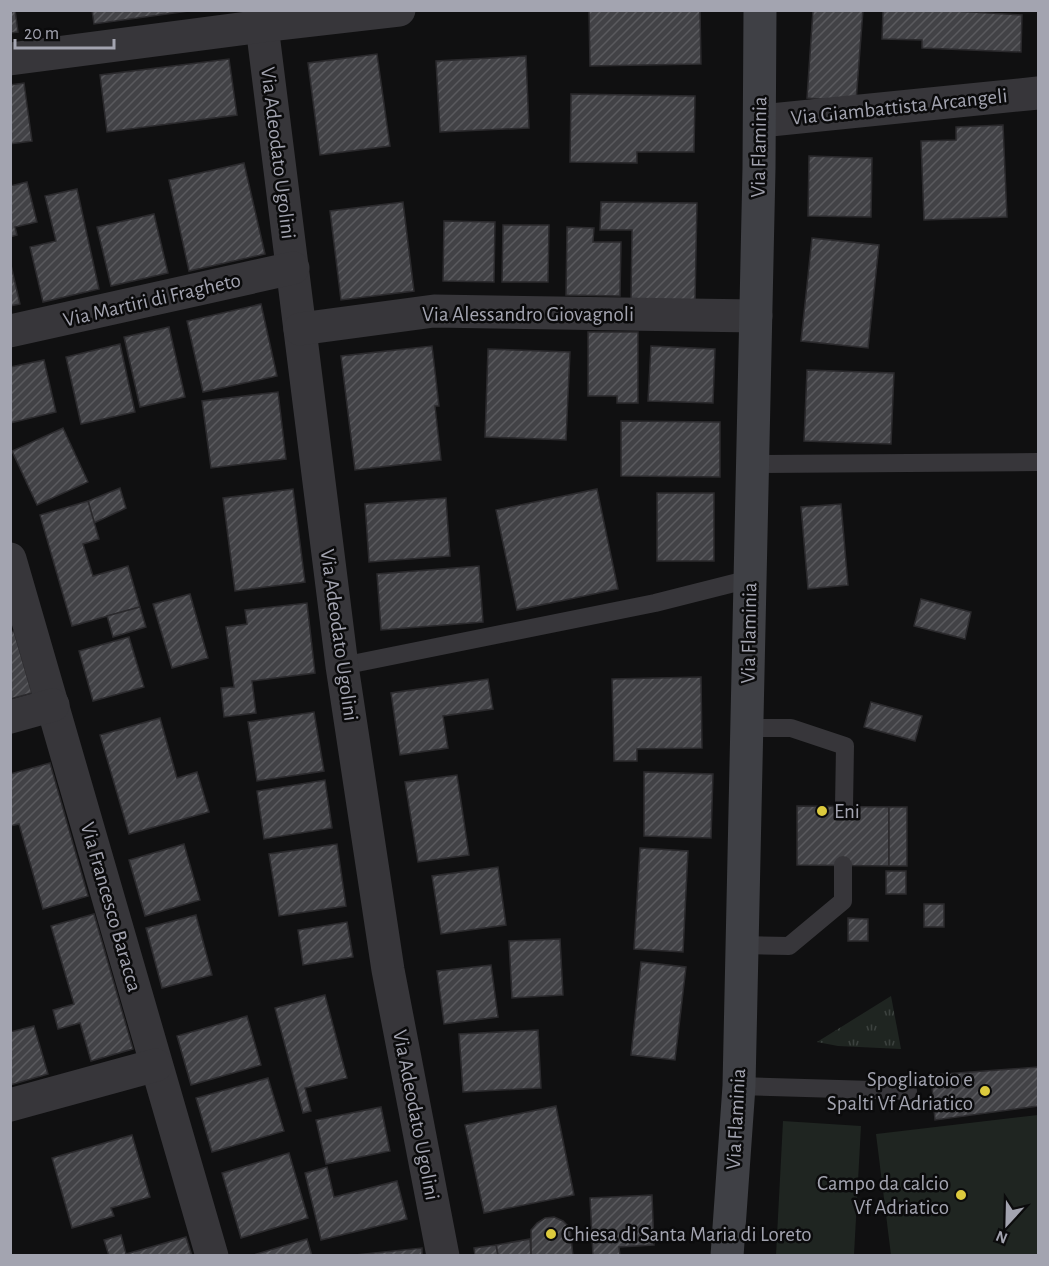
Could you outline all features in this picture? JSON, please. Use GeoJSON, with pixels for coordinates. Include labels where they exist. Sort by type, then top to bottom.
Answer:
{"type":"FeatureCollection","features":[{"type":"Feature","properties":{"kind":"street"},"geometry":{"type":"LineString","coordinates":[[10,59],[261,18],[399,10]]}},
{"type":"Feature","properties":{"kind":"street","name":"Via Flaminia"},"geometry":{"type":"LineString","coordinates":[[727,1256],[738,1086],[742,945],[760,121],[760,10]]}},
{"type":"Feature","properties":{"kind":"street","name":"Via Adeodato Ugolini"},"geometry":{"type":"LineString","coordinates":[[261,18],[342,666],[388,970],[442,1256]]}},
{"type":"Feature","properties":{"kind":"street","name":"Via Giambattista Arcangeli"},"geometry":{"type":"LineString","coordinates":[[760,121],[1038,93]]}},
{"type":"Feature","properties":{"kind":"street","name":"Via Martiri di Fragheto"},"geometry":{"type":"LineString","coordinates":[[10,332],[293,268]]}},
{"type":"Feature","properties":{"kind":"street","name":"Via Alessandro Giovagnoli"},"geometry":{"type":"LineString","coordinates":[[300,328],[434,311],[756,316]]}},
{"type":"Feature","properties":{"kind":"street","name":"Via Francesco Baracca"},"geometry":{"type":"LineString","coordinates":[[10,559],[212,1256]]}},
{"type":"Feature","properties":{"kind":"street"},"geometry":{"type":"LineString","coordinates":[[10,717],[53,705]]}},
{"type":"Feature","properties":{"kind":"street"},"geometry":{"type":"LineString","coordinates":[[10,1106],[156,1065]]}},
{"type":"Feature","properties":{"kind":"lane"},"geometry":{"type":"LineString","coordinates":[[753,464],[1038,462]]}},
{"type":"Feature","properties":{"kind":"lane"},"geometry":{"type":"LineString","coordinates":[[342,666],[655,603],[750,579]]}},
{"type":"Feature","properties":{"kind":"lane"},"geometry":{"type":"LineString","coordinates":[[747,728],[791,728],[844,746],[844,807]]}},
{"type":"Feature","properties":{"kind":"lane"},"geometry":{"type":"LineString","coordinates":[[742,945],[789,946],[843,901],[843,865]]}},
{"type":"Feature","properties":{"kind":"lane"},"geometry":{"type":"LineString","coordinates":[[738,1086],[908,1091]]}},
{"type":"Feature","properties":{"kind":"green space"},"geometry":{"type":"Polygon","coordinates":[[[891,996],[901,1049],[838,1046],[817,1042],[891,996]]]}},
{"type":"Feature","properties":{"kind":"green space","name":"Campo da calcio Vf Adriatico"},"geometry":{"type":"Polygon","coordinates":[[[1038,1115],[1038,1255],[891,1255],[876,1134],[1038,1115]]]}},
{"type":"Feature","properties":{"kind":"green space"},"geometry":{"type":"Polygon","coordinates":[[[783,1121],[861,1126],[854,1255],[776,1255],[783,1121]]]}},
{"type":"Feature","properties":{"kind":"building"},"geometry":{"type":"Polygon","coordinates":[[[10,10],[15,10],[18,32],[10,33],[10,10]]]}},
{"type":"Feature","properties":{"kind":"building"},"geometry":{"type":"Polygon","coordinates":[[[92,10],[196,10],[94,24],[92,10]]]}},
{"type":"Feature","properties":{"kind":"building"},"geometry":{"type":"Polygon","coordinates":[[[589,10],[700,10],[701,64],[590,66],[589,10]]]}},
{"type":"Feature","properties":{"kind":"building"},"geometry":{"type":"Polygon","coordinates":[[[813,10],[863,10],[856,102],[807,98],[813,10]]]}},
{"type":"Feature","properties":{"kind":"building"},"geometry":{"type":"Polygon","coordinates":[[[883,10],[937,10],[1022,15],[1021,52],[922,48],[922,40],[882,39],[883,10]]]}},
{"type":"Feature","properties":{"kind":"building"},"geometry":{"type":"Polygon","coordinates":[[[377,54],[390,146],[320,155],[308,63],[377,54]]]}},
{"type":"Feature","properties":{"kind":"building"},"geometry":{"type":"Polygon","coordinates":[[[526,56],[529,128],[440,132],[436,61],[526,56]]]}},
{"type":"Feature","properties":{"kind":"building"},"geometry":{"type":"Polygon","coordinates":[[[229,59],[237,115],[107,132],[100,75],[229,59]]]}},
{"type":"Feature","properties":{"kind":"building"},"geometry":{"type":"Polygon","coordinates":[[[24,83],[32,141],[10,144],[10,85],[24,83]]]}},
{"type":"Feature","properties":{"kind":"building"},"geometry":{"type":"Polygon","coordinates":[[[571,94],[695,96],[694,152],[637,152],[637,163],[570,162],[571,94]]]}},
{"type":"Feature","properties":{"kind":"building"},"geometry":{"type":"Polygon","coordinates":[[[1003,125],[1007,217],[924,220],[921,141],[956,140],[956,127],[1003,125]]]}},
{"type":"Feature","properties":{"kind":"building"},"geometry":{"type":"Polygon","coordinates":[[[809,156],[872,158],[871,217],[808,216],[809,156]]]}},
{"type":"Feature","properties":{"kind":"building"},"geometry":{"type":"Polygon","coordinates":[[[244,163],[265,254],[189,271],[169,180],[244,163]]]}},
{"type":"Feature","properties":{"kind":"building"},"geometry":{"type":"Polygon","coordinates":[[[27,182],[37,222],[15,227],[17,235],[10,237],[10,186],[27,182]]]}},
{"type":"Feature","properties":{"kind":"building"},"geometry":{"type":"Polygon","coordinates":[[[77,189],[99,289],[43,302],[30,247],[56,241],[45,196],[77,189]]]}},
{"type":"Feature","properties":{"kind":"building"},"geometry":{"type":"Polygon","coordinates":[[[403,202],[414,291],[341,300],[330,211],[403,202]]]}},
{"type":"Feature","properties":{"kind":"building"},"geometry":{"type":"Polygon","coordinates":[[[601,202],[697,203],[695,302],[631,300],[632,230],[600,230],[601,202]]]}},
{"type":"Feature","properties":{"kind":"building"},"geometry":{"type":"Polygon","coordinates":[[[154,214],[168,273],[111,286],[97,227],[154,214]]]}},
{"type":"Feature","properties":{"kind":"building"},"geometry":{"type":"Polygon","coordinates":[[[444,221],[495,222],[494,282],[443,281],[444,221]]]}},
{"type":"Feature","properties":{"kind":"building"},"geometry":{"type":"Polygon","coordinates":[[[503,225],[549,225],[548,282],[502,282],[503,225]]]}},
{"type":"Feature","properties":{"kind":"building"},"geometry":{"type":"Polygon","coordinates":[[[567,227],[594,228],[593,242],[621,242],[620,296],[566,295],[567,227]]]}},
{"type":"Feature","properties":{"kind":"building"},"geometry":{"type":"Polygon","coordinates":[[[812,238],[879,245],[868,348],[801,341],[812,238]]]}},
{"type":"Feature","properties":{"kind":"building"},"geometry":{"type":"Polygon","coordinates":[[[10,261],[20,304],[10,306],[10,261]]]}},
{"type":"Feature","properties":{"kind":"building"},"geometry":{"type":"Polygon","coordinates":[[[261,304],[277,376],[203,392],[187,321],[261,304]]]}},
{"type":"Feature","properties":{"kind":"building"},"geometry":{"type":"Polygon","coordinates":[[[169,327],[185,397],[140,407],[124,337],[169,327]]]}},
{"type":"Feature","properties":{"kind":"building"},"geometry":{"type":"Polygon","coordinates":[[[588,332],[638,332],[638,403],[617,403],[617,396],[588,396],[588,332]]]}},
{"type":"Feature","properties":{"kind":"building"},"geometry":{"type":"Polygon","coordinates":[[[120,344],[135,412],[81,424],[66,357],[120,344]]]}},
{"type":"Feature","properties":{"kind":"building"},"geometry":{"type":"Polygon","coordinates":[[[432,346],[439,406],[435,406],[441,460],[355,470],[341,356],[432,346]]]}},
{"type":"Feature","properties":{"kind":"building"},"geometry":{"type":"Polygon","coordinates":[[[651,346],[715,349],[713,403],[648,401],[651,346]]]}},
{"type":"Feature","properties":{"kind":"building"},"geometry":{"type":"Polygon","coordinates":[[[488,349],[570,352],[566,440],[485,437],[488,349]]]}},
{"type":"Feature","properties":{"kind":"building"},"geometry":{"type":"Polygon","coordinates":[[[44,360],[56,412],[10,423],[10,367],[44,360]]]}},
{"type":"Feature","properties":{"kind":"building"},"geometry":{"type":"Polygon","coordinates":[[[807,370],[894,373],[891,444],[804,441],[807,370]]]}},
{"type":"Feature","properties":{"kind":"building"},"geometry":{"type":"Polygon","coordinates":[[[278,392],[286,459],[211,468],[202,401],[278,392]]]}},
{"type":"Feature","properties":{"kind":"building"},"geometry":{"type":"Polygon","coordinates":[[[621,421],[720,422],[720,477],[621,476],[621,421]]]}},
{"type":"Feature","properties":{"kind":"building"},"geometry":{"type":"Polygon","coordinates":[[[63,428],[88,482],[37,505],[12,451],[63,428]]]}},
{"type":"Feature","properties":{"kind":"building"},"geometry":{"type":"Polygon","coordinates":[[[120,488],[126,508],[94,523],[88,501],[120,488]]]}},
{"type":"Feature","properties":{"kind":"building"},"geometry":{"type":"Polygon","coordinates":[[[293,489],[305,582],[235,591],[223,498],[293,489]]]}},
{"type":"Feature","properties":{"kind":"building"},"geometry":{"type":"Polygon","coordinates":[[[597,489],[618,589],[517,610],[496,510],[597,489]]]}},
{"type":"Feature","properties":{"kind":"building"},"geometry":{"type":"Polygon","coordinates":[[[657,493],[714,493],[714,561],[657,561],[657,493]]]}},
{"type":"Feature","properties":{"kind":"building"},"geometry":{"type":"Polygon","coordinates":[[[446,498],[450,556],[369,562],[365,504],[446,498]]]}},
{"type":"Feature","properties":{"kind":"building"},"geometry":{"type":"Polygon","coordinates":[[[88,501],[99,539],[83,544],[93,576],[128,566],[140,607],[72,626],[40,515],[88,501]]]}},
{"type":"Feature","properties":{"kind":"building"},"geometry":{"type":"Polygon","coordinates":[[[841,504],[848,585],[808,589],[801,507],[841,504]]]}},
{"type":"Feature","properties":{"kind":"building"},"geometry":{"type":"Polygon","coordinates":[[[479,566],[483,622],[381,630],[377,574],[479,566]]]}},
{"type":"Feature","properties":{"kind":"building"},"geometry":{"type":"Polygon","coordinates":[[[190,594],[208,658],[172,668],[153,604],[190,594]]]}},
{"type":"Feature","properties":{"kind":"building"},"geometry":{"type":"Polygon","coordinates":[[[921,599],[971,612],[965,639],[914,626],[921,599]]]}},
{"type":"Feature","properties":{"kind":"building"},"geometry":{"type":"Polygon","coordinates":[[[307,603],[315,673],[252,681],[256,713],[224,717],[221,688],[234,687],[226,627],[247,624],[245,610],[307,603]]]}},
{"type":"Feature","properties":{"kind":"building"},"geometry":{"type":"Polygon","coordinates":[[[140,607],[146,627],[113,637],[107,616],[140,607]]]}},
{"type":"Feature","properties":{"kind":"building"},"geometry":{"type":"Polygon","coordinates":[[[14,631],[32,693],[10,699],[10,632],[14,631]]]}},
{"type":"Feature","properties":{"kind":"building"},"geometry":{"type":"Polygon","coordinates":[[[129,637],[144,687],[93,701],[79,651],[129,637]]]}},
{"type":"Feature","properties":{"kind":"building"},"geometry":{"type":"Polygon","coordinates":[[[701,677],[702,748],[637,749],[637,761],[614,761],[612,679],[701,677]]]}},
{"type":"Feature","properties":{"kind":"building"},"geometry":{"type":"Polygon","coordinates":[[[488,679],[493,709],[443,716],[448,748],[400,755],[391,693],[488,679]]]}},
{"type":"Feature","properties":{"kind":"building"},"geometry":{"type":"Polygon","coordinates":[[[871,702],[922,716],[915,741],[864,727],[871,702]]]}},
{"type":"Feature","properties":{"kind":"building"},"geometry":{"type":"Polygon","coordinates":[[[314,712],[324,771],[257,781],[248,722],[314,712]]]}},
{"type":"Feature","properties":{"kind":"building"},"geometry":{"type":"Polygon","coordinates":[[[160,718],[177,778],[197,772],[209,812],[129,834],[100,735],[160,718]]]}},
{"type":"Feature","properties":{"kind":"building"},"geometry":{"type":"Polygon","coordinates":[[[50,763],[88,896],[43,909],[19,824],[10,826],[10,774],[50,763]]]}},
{"type":"Feature","properties":{"kind":"building"},"geometry":{"type":"Polygon","coordinates":[[[644,772],[713,774],[711,838],[644,836],[644,772]]]}},
{"type":"Feature","properties":{"kind":"building"},"geometry":{"type":"Polygon","coordinates":[[[457,775],[469,855],[418,862],[405,782],[457,775]]]}},
{"type":"Feature","properties":{"kind":"building"},"geometry":{"type":"Polygon","coordinates":[[[325,780],[332,828],[264,839],[257,791],[325,780]]]}},
{"type":"Feature","properties":{"kind":"building"},"geometry":{"type":"Polygon","coordinates":[[[797,806],[889,807],[889,866],[797,865],[797,806]]]}},
{"type":"Feature","properties":{"kind":"building"},"geometry":{"type":"Polygon","coordinates":[[[889,807],[907,807],[907,866],[889,866],[889,807]]]}},
{"type":"Feature","properties":{"kind":"building"},"geometry":{"type":"Polygon","coordinates":[[[184,844],[200,900],[145,916],[129,860],[184,844]]]}},
{"type":"Feature","properties":{"kind":"building"},"geometry":{"type":"Polygon","coordinates":[[[337,844],[346,906],[279,916],[269,854],[337,844]]]}},
{"type":"Feature","properties":{"kind":"building"},"geometry":{"type":"Polygon","coordinates":[[[640,848],[688,851],[683,952],[634,949],[640,848]]]}},
{"type":"Feature","properties":{"kind":"building"},"geometry":{"type":"Polygon","coordinates":[[[498,867],[506,925],[441,934],[432,876],[498,867]]]}},
{"type":"Feature","properties":{"kind":"building"},"geometry":{"type":"Polygon","coordinates":[[[886,871],[906,871],[906,894],[886,894],[886,871]]]}},
{"type":"Feature","properties":{"kind":"building"},"geometry":{"type":"Polygon","coordinates":[[[924,904],[944,904],[944,927],[924,927],[924,904]]]}},
{"type":"Feature","properties":{"kind":"building"},"geometry":{"type":"Polygon","coordinates":[[[94,914],[133,1049],[91,1061],[80,1023],[58,1029],[53,1010],[74,1004],[51,926],[94,914]]]}},
{"type":"Feature","properties":{"kind":"building"},"geometry":{"type":"Polygon","coordinates":[[[196,915],[212,975],[162,988],[146,928],[196,915]]]}},
{"type":"Feature","properties":{"kind":"building"},"geometry":{"type":"Polygon","coordinates":[[[848,918],[868,919],[868,941],[848,941],[848,918]]]}},
{"type":"Feature","properties":{"kind":"building"},"geometry":{"type":"Polygon","coordinates":[[[347,922],[353,957],[303,965],[298,930],[347,922]]]}},
{"type":"Feature","properties":{"kind":"building"},"geometry":{"type":"Polygon","coordinates":[[[560,939],[563,995],[512,998],[509,941],[560,939]]]}},
{"type":"Feature","properties":{"kind":"building"},"geometry":{"type":"Polygon","coordinates":[[[641,962],[686,967],[675,1060],[631,1055],[641,962]]]}},
{"type":"Feature","properties":{"kind":"building"},"geometry":{"type":"Polygon","coordinates":[[[491,965],[498,1017],[444,1024],[437,971],[491,965]]]}},
{"type":"Feature","properties":{"kind":"building"},"geometry":{"type":"Polygon","coordinates":[[[325,995],[347,1078],[305,1088],[311,1111],[303,1113],[275,1008],[325,995]]]}},
{"type":"Feature","properties":{"kind":"building"},"geometry":{"type":"Polygon","coordinates":[[[247,1016],[261,1065],[191,1085],[177,1036],[247,1016]]]}},
{"type":"Feature","properties":{"kind":"building"},"geometry":{"type":"Polygon","coordinates":[[[34,1026],[48,1074],[10,1085],[10,1032],[34,1026]]]}},
{"type":"Feature","properties":{"kind":"building"},"geometry":{"type":"Polygon","coordinates":[[[538,1030],[541,1088],[463,1092],[459,1034],[538,1030]]]}},
{"type":"Feature","properties":{"kind":"building","name":"Spogliatoio e Spalti Vf Adriatico"},"geometry":{"type":"Polygon","coordinates":[[[1038,1067],[1038,1106],[935,1120],[931,1075],[1038,1067]]]}},
{"type":"Feature","properties":{"kind":"building"},"geometry":{"type":"Polygon","coordinates":[[[268,1078],[284,1131],[212,1152],[196,1098],[268,1078]]]}},
{"type":"Feature","properties":{"kind":"building"},"geometry":{"type":"Polygon","coordinates":[[[556,1106],[574,1195],[484,1213],[465,1125],[556,1106]]]}},
{"type":"Feature","properties":{"kind":"building"},"geometry":{"type":"Polygon","coordinates":[[[381,1107],[390,1151],[326,1164],[316,1120],[381,1107]]]}},
{"type":"Feature","properties":{"kind":"building"},"geometry":{"type":"Polygon","coordinates":[[[132,1135],[150,1197],[111,1208],[114,1216],[72,1228],[52,1158],[132,1135]]]}},
{"type":"Feature","properties":{"kind":"building"},"geometry":{"type":"Polygon","coordinates":[[[289,1153],[308,1218],[241,1238],[222,1173],[289,1153]]]}},
{"type":"Feature","properties":{"kind":"building"},"geometry":{"type":"Polygon","coordinates":[[[327,1167],[334,1197],[397,1181],[407,1219],[321,1240],[305,1173],[327,1167]]]}},
{"type":"Feature","properties":{"kind":"building"},"geometry":{"type":"Polygon","coordinates":[[[652,1195],[654,1245],[619,1247],[620,1256],[593,1256],[590,1198],[652,1195]]]}},
{"type":"Feature","properties":{"kind":"building","name":"Chiesa di Santa Maria di Loreto"},"geometry":{"type":"Polygon","coordinates":[[[554,1217],[563,1221],[570,1228],[573,1256],[531,1256],[531,1230],[545,1218],[554,1217]]]}},
{"type":"Feature","properties":{"kind":"building"},"geometry":{"type":"Polygon","coordinates":[[[121,1235],[126,1254],[186,1237],[192,1256],[109,1256],[104,1240],[121,1235]]]}},
{"type":"Feature","properties":{"kind":"building"},"geometry":{"type":"Polygon","coordinates":[[[307,1239],[312,1256],[250,1256],[307,1239]]]}},
{"type":"Feature","properties":{"kind":"building"},"geometry":{"type":"Polygon","coordinates":[[[530,1239],[531,1256],[498,1256],[496,1245],[530,1239]]]}},
{"type":"Feature","properties":{"kind":"building"},"geometry":{"type":"Polygon","coordinates":[[[496,1245],[498,1256],[475,1256],[474,1248],[496,1245]]]}},
{"type":"Feature","properties":{"kind":"building"},"geometry":{"type":"Polygon","coordinates":[[[422,1248],[422,1256],[355,1255],[422,1248]]]}},
{"type":"Feature","properties":{"kind":"place","name":"Eni"},"geometry":{"type":"Point","coordinates":[822,811]}},
{"type":"Feature","properties":{"kind":"place","name":"Spogliatoio e Spalti Vf Adriatico"},"geometry":{"type":"Point","coordinates":[985,1091]}},
{"type":"Feature","properties":{"kind":"place","name":"Campo da calcio Vf Adriatico"},"geometry":{"type":"Point","coordinates":[961,1195]}},
{"type":"Feature","properties":{"kind":"place","name":"Chiesa di Santa Maria di Loreto"},"geometry":{"type":"Point","coordinates":[551,1234]}}]}
